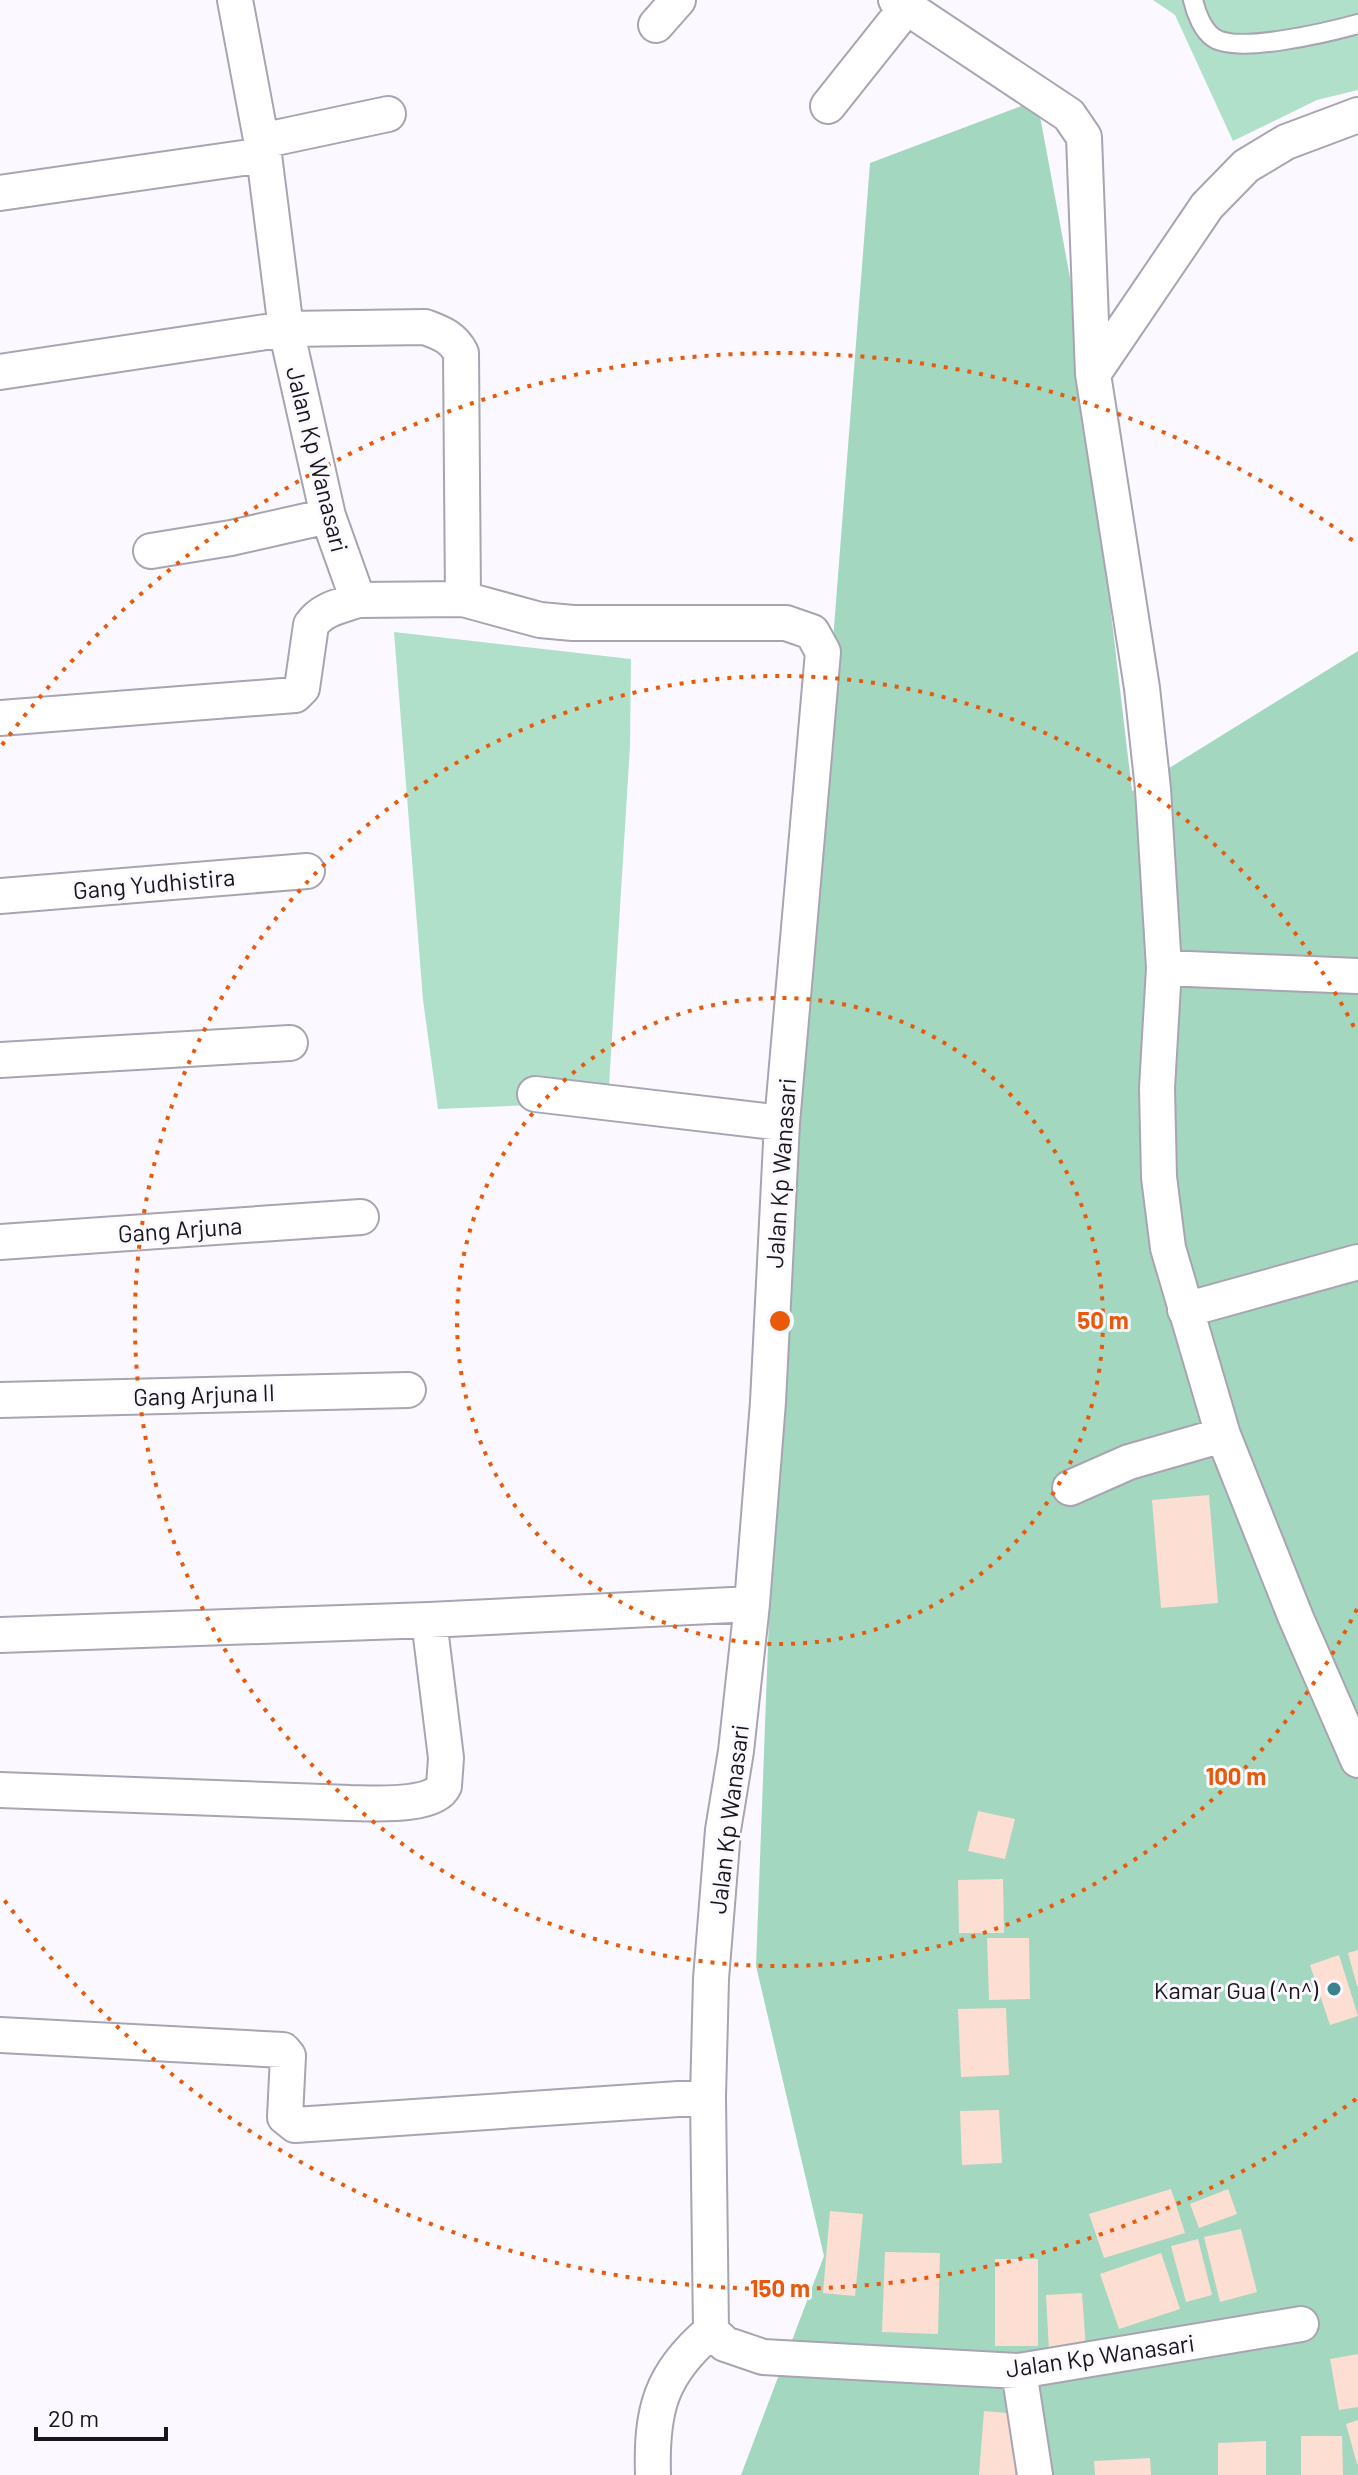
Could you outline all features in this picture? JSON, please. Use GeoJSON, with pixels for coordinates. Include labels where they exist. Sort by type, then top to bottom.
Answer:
{"type":"FeatureCollection","features":[{"type":"Feature","properties":{"kind":"street","name":"Jalan Kp Wanasari"},"geometry":{"type":"LineString","coordinates":[[235,0],[262,148],[286,329],[328,516],[358,600],[463,599],[540,620],[573,623],[800,625],[818,640],[825,668],[782,1123],[768,1402],[752,1604],[736,1751],[723,1830],[711,1979],[708,2097],[711,2331],[725,2344],[763,2357],[1019,2371],[1301,2324]]}},
{"type":"Feature","properties":{"kind":"street"},"geometry":{"type":"LineString","coordinates":[[828,106],[901,4],[1069,115],[1084,137],[1093,374],[1142,688],[1164,968],[1157,1088],[1159,1177],[1168,1248],[1223,1435],[1296,1618],[1358,1760]]}},
{"type":"Feature","properties":{"kind":"street"},"geometry":{"type":"LineString","coordinates":[[0,193],[262,148],[388,114]]}},
{"type":"Feature","properties":{"kind":"street"},"geometry":{"type":"LineString","coordinates":[[1093,374],[1207,206],[1246,166],[1286,142],[1358,115]]}},
{"type":"Feature","properties":{"kind":"street"},"geometry":{"type":"LineString","coordinates":[[0,372],[286,329],[425,327],[455,341],[461,353],[462,366],[463,599]]}},
{"type":"Feature","properties":{"kind":"street"},"geometry":{"type":"LineString","coordinates":[[151,551],[231,538],[328,516]]}},
{"type":"Feature","properties":{"kind":"street"},"geometry":{"type":"LineString","coordinates":[[0,718],[295,695],[302,688],[311,625],[328,610],[358,600]]}},
{"type":"Feature","properties":{"kind":"street","name":"Gang Yudhistira"},"geometry":{"type":"LineString","coordinates":[[0,896],[307,871]]}},
{"type":"Feature","properties":{"kind":"street"},"geometry":{"type":"LineString","coordinates":[[1164,968],[1358,976]]}},
{"type":"Feature","properties":{"kind":"street"},"geometry":{"type":"LineString","coordinates":[[0,1060],[290,1043]]}},
{"type":"Feature","properties":{"kind":"street"},"geometry":{"type":"LineString","coordinates":[[535,1094],[782,1123]]}},
{"type":"Feature","properties":{"kind":"street","name":"Gang Arjuna"},"geometry":{"type":"LineString","coordinates":[[0,1242],[361,1217]]}},
{"type":"Feature","properties":{"kind":"street"},"geometry":{"type":"LineString","coordinates":[[1185,1310],[1358,1262]]}},
{"type":"Feature","properties":{"kind":"street","name":"Gang Arjuna II"},"geometry":{"type":"LineString","coordinates":[[0,1400],[408,1390]]}},
{"type":"Feature","properties":{"kind":"street"},"geometry":{"type":"LineString","coordinates":[[1070,1488],[1129,1462],[1223,1435]]}},
{"type":"Feature","properties":{"kind":"street"},"geometry":{"type":"LineString","coordinates":[[0,1635],[429,1620],[752,1604]]}},
{"type":"Feature","properties":{"kind":"street"},"geometry":{"type":"LineString","coordinates":[[0,1790],[350,1803],[395,1803],[432,1796],[444,1786],[446,1758],[429,1620]]}},
{"type":"Feature","properties":{"kind":"street"},"geometry":{"type":"LineString","coordinates":[[0,2035],[283,2050],[288,2056],[285,2117],[295,2125],[708,2097]]}},
{"type":"Feature","properties":{"kind":"street"},"geometry":{"type":"LineString","coordinates":[[653,2475],[655,2409],[669,2378],[690,2349],[711,2331]]}},
{"type":"Feature","properties":{"kind":"street"},"geometry":{"type":"LineString","coordinates":[[1019,2371],[1035,2475]]}},
{"type":"Feature","properties":{"kind":"lane"},"geometry":{"type":"LineString","coordinates":[[1193,0],[1211,37],[1226,44],[1247,44],[1358,24]]}},
{"type":"Feature","properties":{"kind":"green space"},"geometry":{"type":"Polygon","coordinates":[[[1153,0],[1358,0],[1358,90],[1317,100],[1233,141],[1175,15],[1153,0]]]}},
{"type":"Feature","properties":{"kind":"green space"},"geometry":{"type":"Polygon","coordinates":[[[1037,100],[1074,299],[1132,791],[1358,651],[1358,2475],[741,2475],[824,2256],[756,1966],[780,1324],[870,163],[1037,100]]]}},
{"type":"Feature","properties":{"kind":"green space"},"geometry":{"type":"Polygon","coordinates":[[[394,632],[631,659],[630,746],[608,1102],[438,1109],[423,1000],[394,632]]]}},
{"type":"Feature","properties":{"kind":"building"},"geometry":{"type":"Polygon","coordinates":[[[1209,1495],[1218,1603],[1161,1608],[1152,1500],[1209,1495]]]}},
{"type":"Feature","properties":{"kind":"building"},"geometry":{"type":"Polygon","coordinates":[[[978,1811],[1015,1819],[1005,1859],[968,1851],[978,1811]]]}},
{"type":"Feature","properties":{"kind":"building"},"geometry":{"type":"Polygon","coordinates":[[[1003,1879],[1004,1933],[959,1933],[958,1880],[1003,1879]]]}},
{"type":"Feature","properties":{"kind":"building"},"geometry":{"type":"Polygon","coordinates":[[[987,1938],[1029,1938],[1030,1999],[989,2000],[987,1938]]]}},
{"type":"Feature","properties":{"kind":"building"},"geometry":{"type":"Polygon","coordinates":[[[1358,1950],[1358,1986],[1357,1986],[1348,1953],[1358,1950]]]}},
{"type":"Feature","properties":{"kind":"building","name":"Kamar Gua (^n^)"},"geometry":{"type":"Polygon","coordinates":[[[1339,1955],[1358,2016],[1330,2025],[1310,1965],[1339,1955]]]}},
{"type":"Feature","properties":{"kind":"building"},"geometry":{"type":"Polygon","coordinates":[[[1006,2008],[1009,2075],[961,2077],[958,2009],[1006,2008]]]}},
{"type":"Feature","properties":{"kind":"building"},"geometry":{"type":"Polygon","coordinates":[[[999,2110],[1002,2163],[962,2165],[960,2111],[999,2110]]]}},
{"type":"Feature","properties":{"kind":"building"},"geometry":{"type":"Polygon","coordinates":[[[1171,2189],[1185,2233],[1104,2258],[1089,2214],[1171,2189]]]}},
{"type":"Feature","properties":{"kind":"building"},"geometry":{"type":"Polygon","coordinates":[[[1228,2189],[1237,2214],[1199,2228],[1190,2204],[1228,2189]]]}},
{"type":"Feature","properties":{"kind":"building"},"geometry":{"type":"Polygon","coordinates":[[[830,2211],[863,2214],[855,2296],[823,2293],[830,2211]]]}},
{"type":"Feature","properties":{"kind":"building"},"geometry":{"type":"Polygon","coordinates":[[[1241,2229],[1257,2292],[1220,2302],[1204,2237],[1241,2229]]]}},
{"type":"Feature","properties":{"kind":"building"},"geometry":{"type":"Polygon","coordinates":[[[1198,2239],[1212,2295],[1186,2302],[1171,2246],[1198,2239]]]}},
{"type":"Feature","properties":{"kind":"building"},"geometry":{"type":"Polygon","coordinates":[[[885,2252],[940,2253],[938,2334],[882,2332],[885,2252]]]}},
{"type":"Feature","properties":{"kind":"building"},"geometry":{"type":"Polygon","coordinates":[[[1161,2253],[1180,2309],[1119,2329],[1100,2274],[1161,2253]]]}},
{"type":"Feature","properties":{"kind":"building"},"geometry":{"type":"Polygon","coordinates":[[[995,2259],[1038,2259],[1038,2346],[995,2346],[995,2259]]]}},
{"type":"Feature","properties":{"kind":"building"},"geometry":{"type":"Polygon","coordinates":[[[1082,2293],[1086,2349],[1049,2351],[1046,2295],[1082,2293]]]}},
{"type":"Feature","properties":{"kind":"building"},"geometry":{"type":"Polygon","coordinates":[[[1358,2354],[1358,2407],[1339,2410],[1330,2359],[1358,2354]]]}},
{"type":"Feature","properties":{"kind":"building"},"geometry":{"type":"Polygon","coordinates":[[[984,2411],[1019,2414],[1015,2475],[979,2475],[984,2411]]]}},
{"type":"Feature","properties":{"kind":"building"},"geometry":{"type":"Polygon","coordinates":[[[1358,2420],[1358,2464],[1357,2464],[1346,2424],[1358,2420]]]}},
{"type":"Feature","properties":{"kind":"building"},"geometry":{"type":"Polygon","coordinates":[[[1301,2436],[1342,2436],[1343,2475],[1301,2475],[1301,2436]]]}},
{"type":"Feature","properties":{"kind":"building"},"geometry":{"type":"Polygon","coordinates":[[[1266,2441],[1266,2475],[1218,2475],[1218,2443],[1266,2441]]]}},
{"type":"Feature","properties":{"kind":"building"},"geometry":{"type":"Polygon","coordinates":[[[1150,2458],[1151,2475],[1095,2475],[1094,2461],[1150,2458]]]}},
{"type":"Feature","properties":{"kind":"place","name":"Kamar Gua (^n^)"},"geometry":{"type":"Point","coordinates":[1334,1989]}}]}
